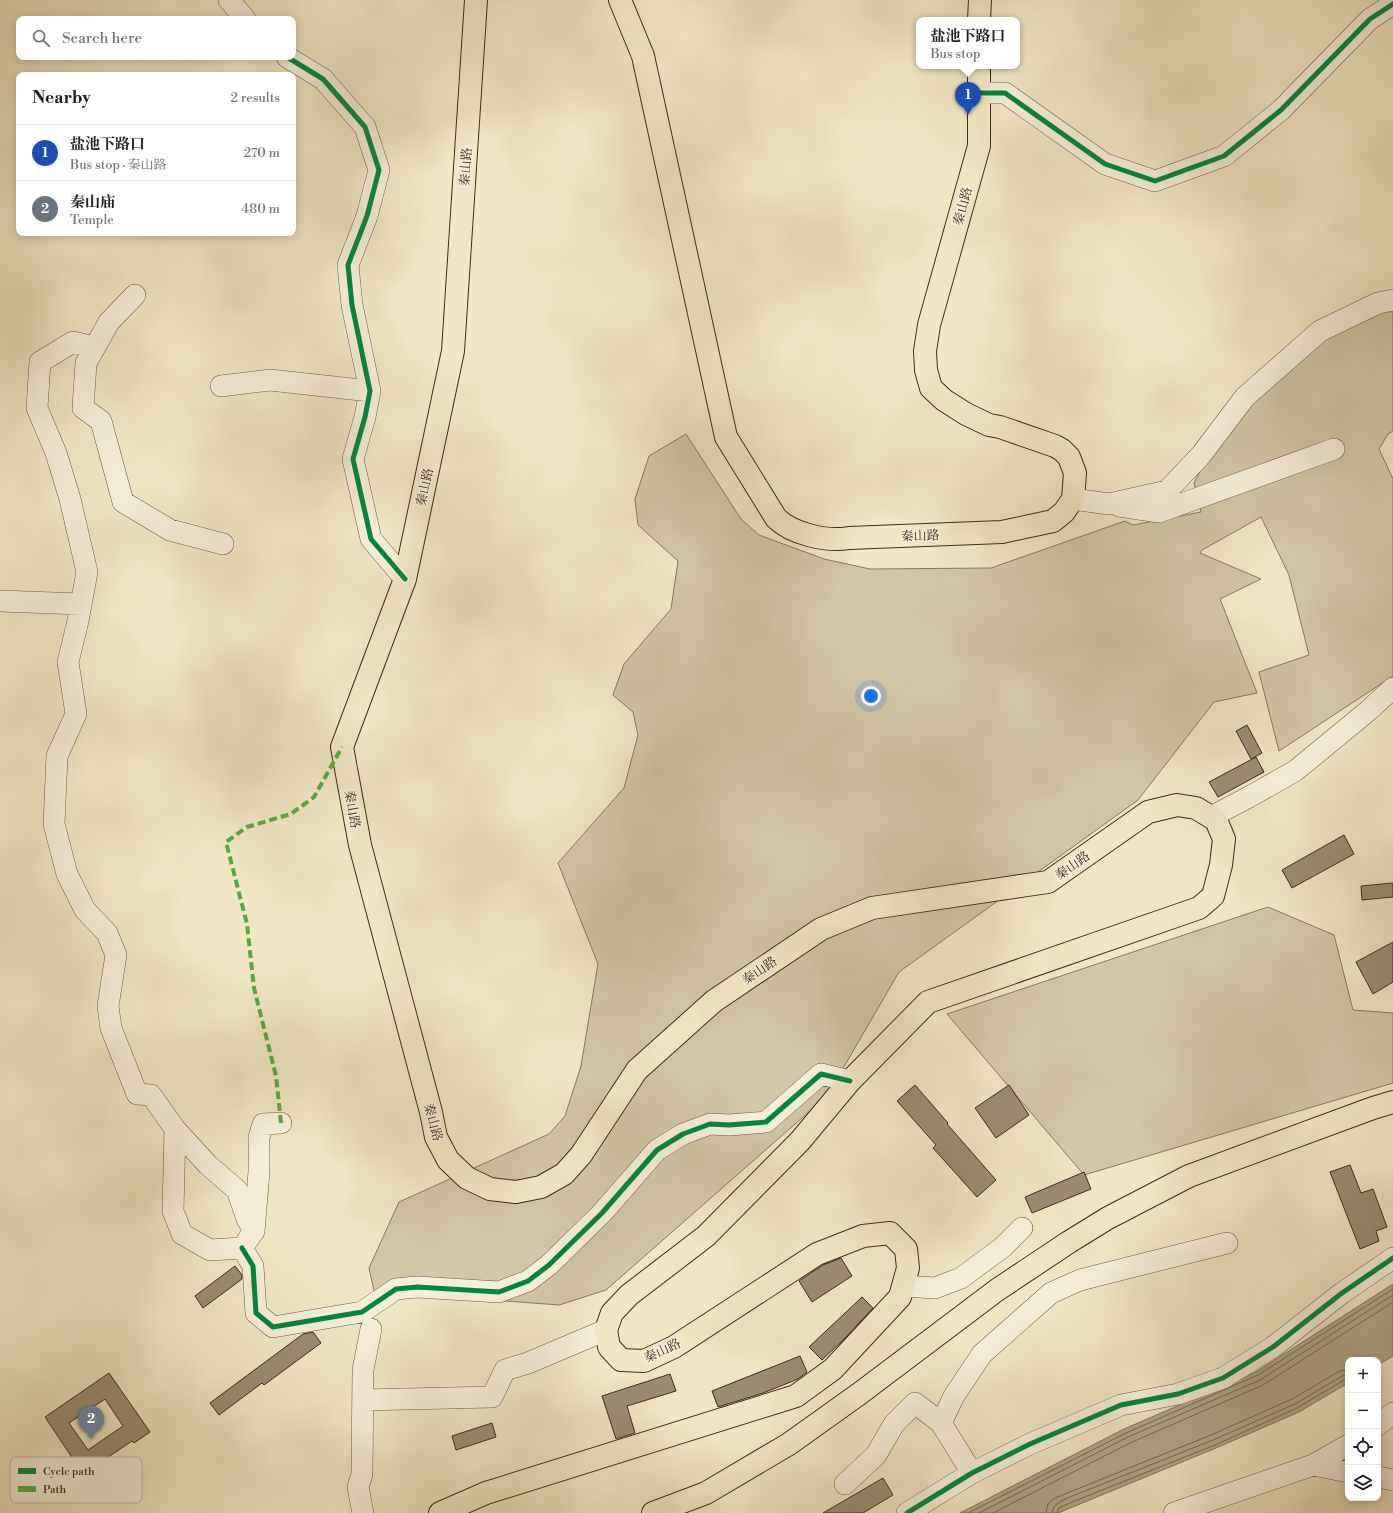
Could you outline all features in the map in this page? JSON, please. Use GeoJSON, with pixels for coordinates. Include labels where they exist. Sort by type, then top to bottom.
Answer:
{"type":"FeatureCollection","features":[{"type":"Feature","properties":{"kind":"main road","name":"秦山路"},"geometry":{"type":"LineString","coordinates":[[440,1513],[486,1493],[796,1396],[833,1369],[900,1298],[908,1268],[906,1249],[890,1233],[863,1236],[817,1254],[674,1347],[644,1361],[621,1360],[609,1347],[606,1330],[612,1313],[628,1295],[706,1236],[800,1141],[850,1081],[928,1002],[1199,908],[1213,896],[1221,866],[1224,839],[1216,820],[1196,808],[1177,805],[1148,812],[1048,882],[872,908],[821,929],[714,1001],[637,1070],[581,1155],[564,1174],[541,1187],[516,1192],[490,1189],[466,1178],[448,1160],[436,1137],[431,1112],[360,845],[342,747],[405,579],[453,351],[476,0]]}},
{"type":"Feature","properties":{"kind":"main road","name":"秦山路"},"geometry":{"type":"LineString","coordinates":[[620,0],[643,56],[726,437],[776,518],[782,524],[804,534],[839,540],[1002,532],[1053,521],[1064,512],[1073,499],[1075,473],[1069,457],[1062,450],[1055,446],[1000,427],[989,426],[966,414],[944,400],[931,388],[926,370],[925,351],[929,325],[978,146],[979,69]]}},
{"type":"Feature","properties":{"kind":"main road"},"geometry":{"type":"LineString","coordinates":[[979,17],[980,0]]}},
{"type":"Feature","properties":{"kind":"main road"},"geometry":{"type":"LineString","coordinates":[[653,1513],[706,1493],[789,1444],[859,1394],[997,1290],[1068,1242],[1114,1215],[1188,1176],[1393,1102]]}},
{"type":"Feature","properties":{"kind":"main road"},"geometry":{"type":"LineString","coordinates":[[691,1513],[712,1506],[796,1456],[867,1405],[1005,1301],[1064,1261],[1121,1226],[1194,1188],[1348,1131],[1393,1116]]}},
{"type":"Feature","properties":{"kind":"street"},"geometry":{"type":"LineString","coordinates":[[229,0],[242,16]]}},
{"type":"Feature","properties":{"kind":"street"},"geometry":{"type":"LineString","coordinates":[[979,93],[1005,93],[1105,164],[1155,181],[1224,156],[1281,110],[1370,20],[1393,4]]}},
{"type":"Feature","properties":{"kind":"street"},"geometry":{"type":"LineString","coordinates":[[291,60],[322,79],[365,127],[379,170],[367,216],[348,265],[352,305],[370,391],[365,417],[353,459],[371,539],[405,579]]}},
{"type":"Feature","properties":{"kind":"street"},"geometry":{"type":"LineString","coordinates":[[135,296],[108,322],[86,363],[83,408],[101,421],[122,502],[170,530],[223,544]]}},
{"type":"Feature","properties":{"kind":"street"},"geometry":{"type":"LineString","coordinates":[[1109,504],[1167,491],[1201,456],[1245,397],[1320,331],[1378,303],[1393,300]]}},
{"type":"Feature","properties":{"kind":"street"},"geometry":{"type":"LineString","coordinates":[[94,348],[73,342],[40,362],[37,408],[56,453],[70,499],[87,572],[68,662],[76,714],[57,756],[54,824],[67,874],[85,910],[107,933],[116,955],[108,1006],[111,1028],[137,1094],[151,1095],[175,1129],[208,1165],[236,1190],[247,1219],[254,1231]]}},
{"type":"Feature","properties":{"kind":"street"},"geometry":{"type":"LineString","coordinates":[[221,386],[270,380],[370,391]]}},
{"type":"Feature","properties":{"kind":"street"},"geometry":{"type":"LineString","coordinates":[[1073,499],[1159,512],[1334,449]]}},
{"type":"Feature","properties":{"kind":"street"},"geometry":{"type":"LineString","coordinates":[[0,601],[81,604]]}},
{"type":"Feature","properties":{"kind":"street"},"geometry":{"type":"LineString","coordinates":[[1211,817],[1249,798],[1295,771],[1368,711],[1393,688]]}},
{"type":"Feature","properties":{"kind":"street"},"geometry":{"type":"LineString","coordinates":[[242,1248],[253,1266],[256,1313],[273,1327],[362,1312],[396,1289],[417,1286],[499,1292],[528,1282],[549,1265],[602,1213],[656,1150],[683,1134],[710,1124],[729,1125],[766,1122],[821,1074],[850,1081]]}},
{"type":"Feature","properties":{"kind":"street"},"geometry":{"type":"LineString","coordinates":[[242,1248],[254,1231],[259,1172],[259,1137],[263,1124],[281,1123]]}},
{"type":"Feature","properties":{"kind":"street"},"geometry":{"type":"LineString","coordinates":[[175,1129],[174,1211],[182,1234],[210,1250],[242,1248]]}},
{"type":"Feature","properties":{"kind":"street"},"geometry":{"type":"LineString","coordinates":[[903,1286],[935,1288],[960,1278],[1003,1247],[1022,1228]]}},
{"type":"Feature","properties":{"kind":"street"},"geometry":{"type":"LineString","coordinates":[[941,1423],[954,1396],[982,1354],[1051,1293],[1080,1280],[1227,1243]]}},
{"type":"Feature","properties":{"kind":"street"},"geometry":{"type":"LineString","coordinates":[[907,1513],[972,1473],[1030,1444],[1121,1405],[1178,1394],[1223,1378],[1273,1347],[1342,1294],[1393,1258]]}},
{"type":"Feature","properties":{"kind":"street"},"geometry":{"type":"LineString","coordinates":[[362,1513],[358,1487],[362,1474],[363,1370],[370,1329]]}},
{"type":"Feature","properties":{"kind":"street"},"geometry":{"type":"LineString","coordinates":[[363,1400],[492,1397],[504,1370],[528,1363],[606,1330]]}},
{"type":"Feature","properties":{"kind":"street"},"geometry":{"type":"LineString","coordinates":[[845,1484],[876,1456],[894,1424],[915,1402],[941,1423],[972,1473]]}},
{"type":"Feature","properties":{"kind":"street"},"geometry":{"type":"LineString","coordinates":[[1381,1423],[1393,1413]]}},
{"type":"Feature","properties":{"kind":"street"},"geometry":{"type":"LineString","coordinates":[[1174,1513],[1313,1466],[1345,1447]]}},
{"type":"Feature","properties":{"kind":"street"},"geometry":{"type":"LineString","coordinates":[[1313,1466],[1345,1471]]}},
{"type":"Feature","properties":{"kind":"street"},"geometry":{"type":"LineString","coordinates":[[1381,1478],[1393,1480]]}},
{"type":"Feature","properties":{"kind":"shaded area"},"geometry":{"type":"Polygon","coordinates":[[[1378,311],[1393,312],[1393,431],[1388,434],[1379,449],[1393,479],[1393,676],[1279,751],[1259,672],[1309,655],[1289,575],[1261,517],[1202,550],[1200,553],[1261,579],[1220,599],[1257,693],[1214,702],[1138,800],[899,972],[827,1096],[606,1290],[559,1305],[374,1291],[369,1268],[399,1202],[549,1134],[565,1116],[581,1066],[598,964],[558,863],[624,788],[638,735],[633,712],[613,695],[624,664],[671,609],[678,561],[638,525],[635,499],[649,456],[686,434],[741,519],[759,535],[824,559],[870,569],[991,568],[1125,521],[1133,525],[1201,512],[1194,483],[1225,423],[1346,322],[1378,311]]]}},
{"type":"Feature","properties":{"kind":"shaded area"},"geometry":{"type":"Polygon","coordinates":[[[1268,907],[1334,935],[1353,1010],[1393,1013],[1393,1083],[1084,1175],[947,1014],[1268,907]]]}},
{"type":"Feature","properties":{"kind":"water"},"geometry":{"type":"Polygon","coordinates":[[[1393,1284],[1393,1356],[1381,1363],[1381,1357],[1345,1357],[1345,1385],[1299,1412],[1058,1513],[960,1513],[1124,1429],[1256,1372],[1393,1284]]]}},
{"type":"Feature","properties":{"kind":"building"},"geometry":{"type":"Polygon","coordinates":[[[1247,725],[1262,753],[1251,759],[1236,731],[1247,725]]]}},
{"type":"Feature","properties":{"kind":"building"},"geometry":{"type":"Polygon","coordinates":[[[1256,757],[1264,772],[1218,797],[1209,782],[1256,757]]]}},
{"type":"Feature","properties":{"kind":"building"},"geometry":{"type":"Polygon","coordinates":[[[1344,835],[1354,854],[1292,888],[1282,870],[1344,835]]]}},
{"type":"Feature","properties":{"kind":"building"},"geometry":{"type":"Polygon","coordinates":[[[1393,883],[1393,897],[1362,900],[1361,886],[1393,883]]]}},
{"type":"Feature","properties":{"kind":"building"},"geometry":{"type":"Polygon","coordinates":[[[1393,942],[1393,982],[1373,994],[1356,962],[1393,942]]]}},
{"type":"Feature","properties":{"kind":"building"},"geometry":{"type":"Polygon","coordinates":[[[915,1085],[996,1180],[977,1197],[933,1148],[936,1145],[897,1101],[915,1085]]]}},
{"type":"Feature","properties":{"kind":"building"},"geometry":{"type":"Polygon","coordinates":[[[1009,1085],[1029,1115],[996,1138],[975,1108],[1009,1085]]]}},
{"type":"Feature","properties":{"kind":"building"},"geometry":{"type":"Polygon","coordinates":[[[1350,1165],[1361,1193],[1373,1189],[1387,1227],[1376,1231],[1379,1241],[1360,1249],[1330,1172],[1350,1165]]]}},
{"type":"Feature","properties":{"kind":"building"},"geometry":{"type":"Polygon","coordinates":[[[1084,1172],[1091,1189],[1032,1213],[1025,1197],[1084,1172]]]}},
{"type":"Feature","properties":{"kind":"building"},"geometry":{"type":"Polygon","coordinates":[[[841,1258],[852,1276],[812,1302],[799,1281],[823,1265],[841,1258]]]}},
{"type":"Feature","properties":{"kind":"building"},"geometry":{"type":"Polygon","coordinates":[[[235,1266],[242,1275],[242,1279],[203,1308],[195,1296],[235,1266]]]}},
{"type":"Feature","properties":{"kind":"building"},"geometry":{"type":"Polygon","coordinates":[[[862,1297],[873,1308],[822,1360],[809,1347],[862,1297]]]}},
{"type":"Feature","properties":{"kind":"building"},"geometry":{"type":"Polygon","coordinates":[[[313,1332],[321,1343],[264,1385],[262,1383],[219,1415],[210,1403],[303,1334],[313,1332]]]}},
{"type":"Feature","properties":{"kind":"building"},"geometry":{"type":"Polygon","coordinates":[[[800,1356],[807,1372],[798,1379],[763,1393],[718,1407],[712,1391],[800,1356]]]}},
{"type":"Feature","properties":{"kind":"building"},"geometry":{"type":"Polygon","coordinates":[[[109,1373],[150,1432],[134,1443],[132,1441],[108,1457],[72,1457],[45,1417],[109,1373]],[[105,1399],[69,1423],[88,1450],[123,1426],[105,1399]]]}},
{"type":"Feature","properties":{"kind":"building"},"geometry":{"type":"Polygon","coordinates":[[[670,1374],[676,1391],[627,1406],[635,1433],[616,1439],[602,1396],[670,1374]]]}},
{"type":"Feature","properties":{"kind":"building"},"geometry":{"type":"Polygon","coordinates":[[[492,1423],[496,1437],[456,1450],[452,1436],[492,1423]]]}},
{"type":"Feature","properties":{"kind":"building"},"geometry":{"type":"Polygon","coordinates":[[[883,1478],[893,1495],[863,1513],[823,1513],[883,1478]]]}},
{"type":"Feature","properties":{"kind":"marked path"},"geometry":{"type":"LineString","coordinates":[[281,1123],[276,1076],[254,988],[247,924],[226,842],[247,827],[291,814],[314,797],[342,747]]}},
{"type":"Feature","properties":{"kind":"cycle path"},"geometry":{"type":"LineString","coordinates":[[979,93],[1005,93],[1105,164],[1155,181],[1224,156],[1281,110],[1370,19],[1393,4]]}},
{"type":"Feature","properties":{"kind":"cycle path"},"geometry":{"type":"LineString","coordinates":[[292,60],[323,79],[365,127],[379,170],[367,216],[348,265],[352,305],[370,391],[365,417],[353,459],[371,539],[405,579]]}},
{"type":"Feature","properties":{"kind":"cycle path"},"geometry":{"type":"LineString","coordinates":[[242,1248],[253,1266],[256,1313],[273,1327],[362,1312],[396,1289],[417,1287],[499,1292],[528,1281],[549,1265],[602,1213],[657,1150],[683,1134],[710,1124],[729,1125],[766,1122],[821,1074],[850,1081]]}},
{"type":"Feature","properties":{"kind":"cycle path"},"geometry":{"type":"LineString","coordinates":[[907,1513],[972,1473],[1030,1444],[1121,1405],[1178,1394],[1223,1378],[1273,1347],[1342,1293],[1393,1258]]}},
{"type":"Feature","properties":{"kind":"place","name":"盐池下路口"},"geometry":{"type":"Point","coordinates":[968,115]}},
{"type":"Feature","properties":{"kind":"place","name":"秦山庙"},"geometry":{"type":"Point","coordinates":[91,1439]}}]}
